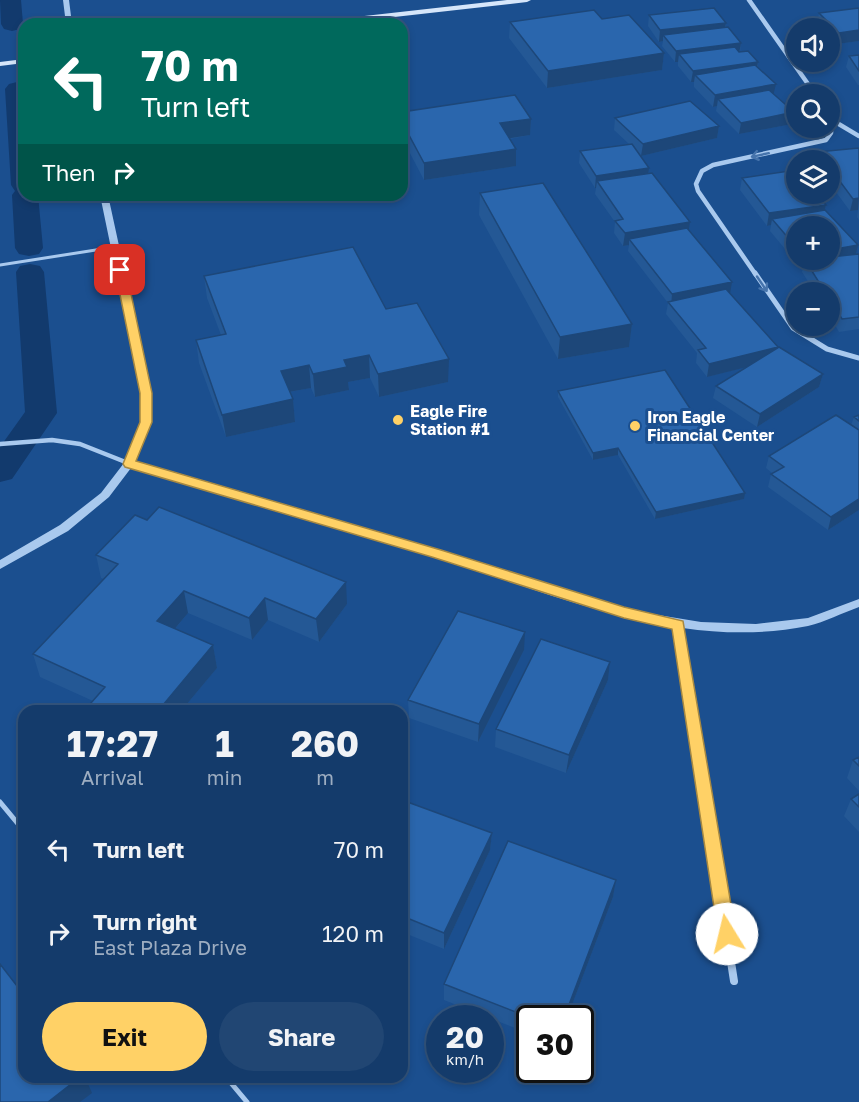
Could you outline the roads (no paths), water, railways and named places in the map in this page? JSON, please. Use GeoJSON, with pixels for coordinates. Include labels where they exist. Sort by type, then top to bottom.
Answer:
{"type":"FeatureCollection","features":[{"type":"Feature","properties":{"kind":"main road"},"geometry":{"type":"LineString","coordinates":[[365,18],[527,0]]}},
{"type":"Feature","properties":{"kind":"main road"},"geometry":{"type":"LineString","coordinates":[[0,64],[18,62]]}},
{"type":"Feature","properties":{"kind":"street"},"geometry":{"type":"LineString","coordinates":[[66,0],[68,18]]}},
{"type":"Feature","properties":{"kind":"street"},"geometry":{"type":"LineString","coordinates":[[749,0],[808,84]]}},
{"type":"Feature","properties":{"kind":"street"},"geometry":{"type":"LineString","coordinates":[[840,124],[859,136]]}},
{"type":"Feature","properties":{"kind":"street"},"geometry":{"type":"LineString","coordinates":[[827,138],[713,165],[702,171],[696,184],[698,191],[793,328],[827,349],[859,358]]}},
{"type":"Feature","properties":{"kind":"street"},"geometry":{"type":"LineString","coordinates":[[0,565],[64,528],[105,495],[129,464],[146,422],[146,393],[105,201]]}},
{"type":"Feature","properties":{"kind":"street"},"geometry":{"type":"LineString","coordinates":[[129,464],[436,553],[624,612],[678,625],[738,629],[794,624],[845,610],[859,603]]}},
{"type":"Feature","properties":{"kind":"street"},"geometry":{"type":"LineString","coordinates":[[678,625],[734,981]]}},
{"type":"Feature","properties":{"kind":"lane"},"geometry":{"type":"LineString","coordinates":[[0,265],[115,247]]}},
{"type":"Feature","properties":{"kind":"lane"},"geometry":{"type":"LineString","coordinates":[[0,444],[52,440],[80,444],[129,464]]}},
{"type":"Feature","properties":{"kind":"lane"},"geometry":{"type":"LineString","coordinates":[[0,802],[18,824]]}},
{"type":"Feature","properties":{"kind":"lane"},"geometry":{"type":"LineString","coordinates":[[231,1083],[247,1102]]}},
{"type":"Feature","properties":{"kind":"waterway"},"geometry":{"type":"LineString","coordinates":[[10,0],[12,24]]}},
{"type":"Feature","properties":{"kind":"waterway"},"geometry":{"type":"LineString","coordinates":[[17,89],[18,103]]}},
{"type":"Feature","properties":{"kind":"waterway"},"geometry":{"type":"LineString","coordinates":[[25,201],[29,248]]}},
{"type":"Feature","properties":{"kind":"waterway"},"geometry":{"type":"LineString","coordinates":[[0,471],[41,413],[30,272]]}},
{"type":"Feature","properties":{"kind":"place","name":"Eagle Fire Station #1"},"geometry":{"type":"Point","coordinates":[398,420]}},
{"type":"Feature","properties":{"kind":"place","name":"Iron Eagle Financial Center"},"geometry":{"type":"Point","coordinates":[635,426]}}]}
